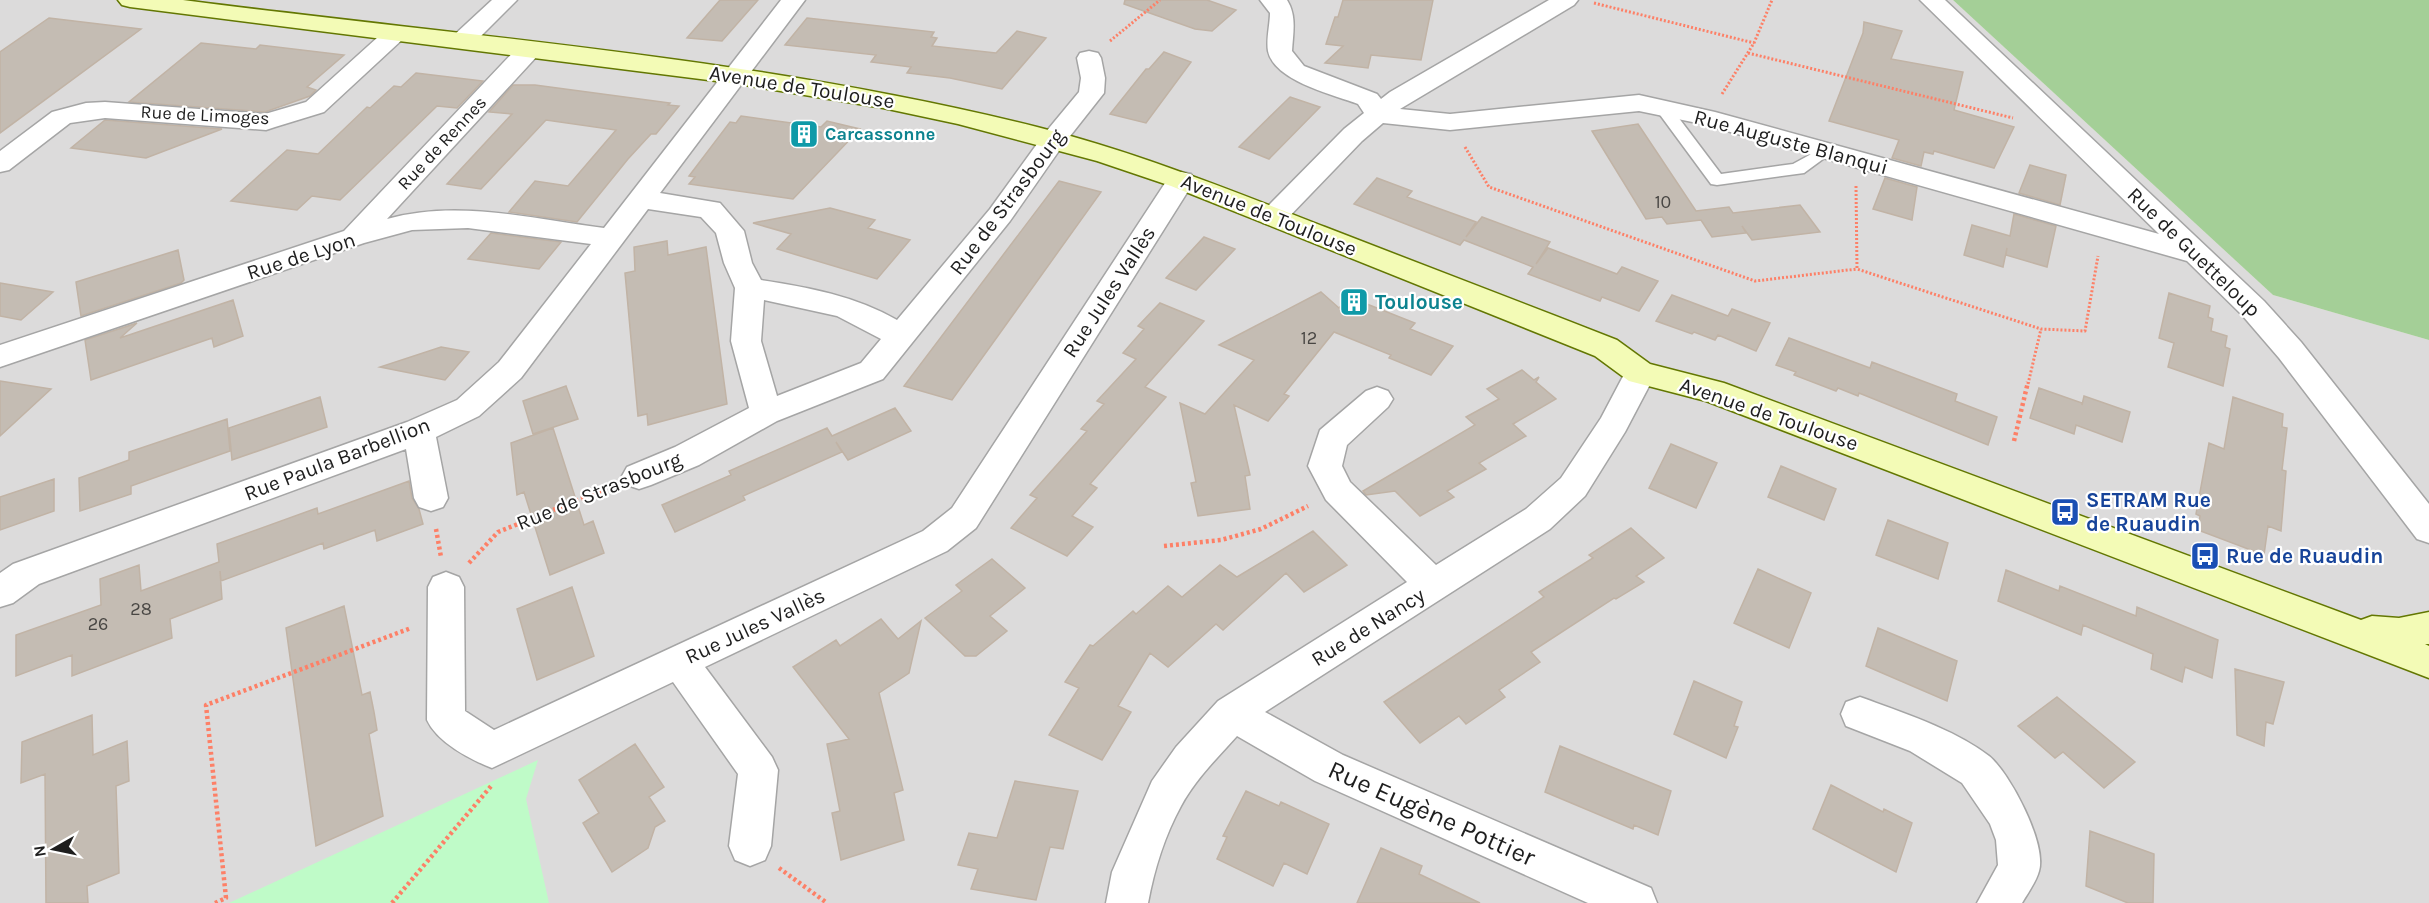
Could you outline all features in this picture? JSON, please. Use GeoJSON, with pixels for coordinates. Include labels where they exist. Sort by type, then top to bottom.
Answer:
{"type":"FeatureCollection","features":[{"type":"Feature","properties":{"kind":"street"},"geometry":{"type":"LineString","coordinates":[[462,41],[505,0]]}},
{"type":"Feature","properties":{"kind":"street","name":"Rue Paula Barbellion"},"geometry":{"type":"LineString","coordinates":[[0,592],[26,573],[419,430],[468,408],[510,370],[794,0]]}},
{"type":"Feature","properties":{"kind":"street"},"geometry":{"type":"LineString","coordinates":[[1272,0],[1277,3],[1282,13],[1280,51],[1285,61],[1295,71],[1368,99],[1378,115]]}},
{"type":"Feature","properties":{"kind":"street"},"geometry":{"type":"LineString","coordinates":[[1273,217],[1353,135],[1406,93],[1566,0]]}},
{"type":"Feature","properties":{"kind":"street","name":"Rue de Guetteloup"},"geometry":{"type":"LineString","coordinates":[[1932,0],[2253,308],[2290,350],[2429,528]]}},
{"type":"Feature","properties":{"kind":"street","name":"Avenue de Toulouse"},"geometry":{"type":"LineString","coordinates":[[145,1],[736,75],[892,100],[1054,139],[1117,157],[1181,180],[1606,348],[1640,373],[1713,391],[2429,662]]}},
{"type":"Feature","properties":{"kind":"street","name":"Rue de Limoges"},"geometry":{"type":"LineString","coordinates":[[0,164],[61,117],[86,111],[105,110],[266,122],[284,118],[315,107],[396,33]]}},
{"type":"Feature","properties":{"kind":"street","name":"Rue de Rennes"},"geometry":{"type":"LineString","coordinates":[[354,237],[530,50]]}},
{"type":"Feature","properties":{"kind":"street","name":"Rue de Strasbourg"},"geometry":{"type":"LineString","coordinates":[[639,476],[687,456],[766,413],[872,371],[1000,215],[1054,139],[1091,93],[1093,78],[1089,58]]}},
{"type":"Feature","properties":{"kind":"street","name":"Rue Auguste Blanqui"},"geometry":{"type":"LineString","coordinates":[[1378,115],[1450,122],[1639,103],[1706,117],[2196,254]]}},
{"type":"Feature","properties":{"kind":"street","name":"Rue Jules Vallès"},"geometry":{"type":"LineString","coordinates":[[446,601],[446,720],[492,750],[935,541],[964,518],[1181,180]]}},
{"type":"Feature","properties":{"kind":"street"},"geometry":{"type":"LineString","coordinates":[[641,199],[710,209],[730,231],[738,263],[750,288],[747,341],[766,413]]}},
{"type":"Feature","properties":{"kind":"street","name":"Rue de Lyon"},"geometry":{"type":"LineString","coordinates":[[0,356],[354,237],[411,221],[468,219],[611,238]]}},
{"type":"Feature","properties":{"kind":"street"},"geometry":{"type":"LineString","coordinates":[[750,288],[830,303],[868,316],[901,337]]}},
{"type":"Feature","properties":{"kind":"street","name":"Rue de Nancy"},"geometry":{"type":"LineString","coordinates":[[1127,903],[1133,872],[1166,794],[1191,760],[1232,713],[1538,519],[1573,487],[1614,424],[1640,373]]}},
{"type":"Feature","properties":{"kind":"street"},"geometry":{"type":"LineString","coordinates":[[1377,399],[1332,439],[1324,466],[1338,491],[1434,586]]}},
{"type":"Feature","properties":{"kind":"street"},"geometry":{"type":"LineString","coordinates":[[419,430],[431,498]]}},
{"type":"Feature","properties":{"kind":"street","name":"Avenue de Toulouse"},"geometry":{"type":"LineString","coordinates":[[2352,631],[2399,634],[2429,628]]}},
{"type":"Feature","properties":{"kind":"street"},"geometry":{"type":"LineString","coordinates":[[680,662],[758,770],[750,846]]}},
{"type":"Feature","properties":{"kind":"street","name":"Rue Eugène Pottier"},"geometry":{"type":"LineString","coordinates":[[1232,713],[1329,768],[1636,903]]}},
{"type":"Feature","properties":{"kind":"street"},"geometry":{"type":"LineString","coordinates":[[1860,714],[1924,739],[1976,770],[2006,813],[2017,840],[2019,869],[1998,903]]}},
{"type":"Feature","properties":{"kind":"lane"},"geometry":{"type":"LineString","coordinates":[[1663,108],[1717,180],[1798,169],[1826,151]]}},
{"type":"Feature","properties":{"kind":"path"},"geometry":{"type":"LineString","coordinates":[[1089,58],[1160,0]]}},
{"type":"Feature","properties":{"kind":"path"},"geometry":{"type":"LineString","coordinates":[[1706,117],[1754,43],[1772,0]]}},
{"type":"Feature","properties":{"kind":"path"},"geometry":{"type":"LineString","coordinates":[[1593,3],[1754,43]]}},
{"type":"Feature","properties":{"kind":"path"},"geometry":{"type":"LineString","coordinates":[[1748,53],[2013,118]]}},
{"type":"Feature","properties":{"kind":"path"},"geometry":{"type":"LineString","coordinates":[[1450,122],[1489,187],[1755,281],[1857,269],[2041,329],[2085,331],[2103,228]]}},
{"type":"Feature","properties":{"kind":"path"},"geometry":{"type":"LineString","coordinates":[[1856,159],[1857,269]]}},
{"type":"Feature","properties":{"kind":"path"},"geometry":{"type":"LineString","coordinates":[[2014,441],[2041,329]]}},
{"type":"Feature","properties":{"kind":"path","name":"Rue de Strasbourg"},"geometry":{"type":"LineString","coordinates":[[446,601],[498,532],[639,476]]}},
{"type":"Feature","properties":{"kind":"path"},"geometry":{"type":"LineString","coordinates":[[1164,546],[1221,540],[1261,529],[1338,491]]}},
{"type":"Feature","properties":{"kind":"path"},"geometry":{"type":"LineString","coordinates":[[215,903],[226,898],[206,705],[446,601],[431,498]]}},
{"type":"Feature","properties":{"kind":"path"},"geometry":{"type":"LineString","coordinates":[[392,903],[498,778]]}},
{"type":"Feature","properties":{"kind":"path"},"geometry":{"type":"LineString","coordinates":[[750,846],[827,903]]}},
{"type":"Feature","properties":{"kind":"shaded area"},"geometry":{"type":"Polygon","coordinates":[[[0,0],[1953,0],[2273,295],[2429,340],[2429,903],[0,903],[0,0]]]}},
{"type":"Feature","properties":{"kind":"green space"},"geometry":{"type":"Polygon","coordinates":[[[1953,0],[2429,0],[2429,340],[2273,295],[1953,0]]]}},
{"type":"Feature","properties":{"kind":"green space"},"geometry":{"type":"Polygon","coordinates":[[[538,760],[526,799],[549,903],[229,903],[538,760]]]}},
{"type":"Feature","properties":{"kind":"building"},"geometry":{"type":"Polygon","coordinates":[[[720,0],[758,0],[722,41],[687,38],[720,0]]]}},
{"type":"Feature","properties":{"kind":"building"},"geometry":{"type":"Polygon","coordinates":[[[1125,0],[1207,0],[1236,10],[1212,31],[1195,29],[1124,4],[1125,0]]]}},
{"type":"Feature","properties":{"kind":"building"},"geometry":{"type":"Polygon","coordinates":[[[1343,0],[1433,0],[1421,60],[1371,55],[1368,68],[1325,63],[1343,46],[1326,44],[1343,0]]]}},
{"type":"Feature","properties":{"kind":"building"},"geometry":{"type":"Polygon","coordinates":[[[49,18],[141,29],[0,133],[0,52],[49,18]]]}},
{"type":"Feature","properties":{"kind":"building"},"geometry":{"type":"Polygon","coordinates":[[[807,18],[934,32],[931,37],[937,38],[932,46],[996,53],[1017,31],[1046,38],[1002,89],[950,78],[907,73],[911,67],[871,62],[876,55],[785,45],[807,18]]]}},
{"type":"Feature","properties":{"kind":"building"},"geometry":{"type":"Polygon","coordinates":[[[1864,22],[1902,31],[1891,59],[1963,72],[1954,110],[2014,127],[1994,168],[1934,151],[1933,154],[1924,152],[1921,166],[1892,158],[1899,140],[1829,121],[1863,33],[1864,22]]]}},
{"type":"Feature","properties":{"kind":"building"},"geometry":{"type":"Polygon","coordinates":[[[201,43],[256,49],[260,45],[344,55],[307,87],[316,90],[310,96],[265,112],[129,102],[201,43]]]}},
{"type":"Feature","properties":{"kind":"building"},"geometry":{"type":"Polygon","coordinates":[[[1164,52],[1191,62],[1146,123],[1110,114],[1146,69],[1149,69],[1164,52]]]}},
{"type":"Feature","properties":{"kind":"building"},"geometry":{"type":"Polygon","coordinates":[[[416,73],[483,81],[457,108],[437,106],[340,200],[312,196],[297,210],[231,201],[287,150],[318,154],[367,107],[370,108],[394,86],[401,87],[416,73]]]}},
{"type":"Feature","properties":{"kind":"building"},"geometry":{"type":"Polygon","coordinates":[[[513,85],[535,85],[679,106],[656,134],[651,134],[628,159],[577,222],[509,212],[535,181],[568,186],[616,130],[546,120],[481,189],[447,184],[512,114],[489,112],[513,85]]]}},
{"type":"Feature","properties":{"kind":"building"},"geometry":{"type":"Polygon","coordinates":[[[1290,97],[1320,107],[1269,159],[1239,147],[1290,97]]]}},
{"type":"Feature","properties":{"kind":"building"},"geometry":{"type":"Polygon","coordinates":[[[741,116],[821,127],[827,121],[860,129],[793,199],[689,184],[695,177],[689,176],[730,122],[736,123],[741,116]]]}},
{"type":"Feature","properties":{"kind":"building"},"geometry":{"type":"Polygon","coordinates":[[[105,120],[222,129],[146,158],[71,148],[105,120]]]}},
{"type":"Feature","properties":{"kind":"building"},"geometry":{"type":"Polygon","coordinates":[[[1638,124],[1696,211],[1729,207],[1733,213],[1800,205],[1820,232],[1752,240],[1742,226],[1746,233],[1712,237],[1701,220],[1667,224],[1662,217],[1646,219],[1592,131],[1638,124]]]}},
{"type":"Feature","properties":{"kind":"building"},"geometry":{"type":"Polygon","coordinates":[[[2030,165],[2066,175],[2060,205],[2019,193],[2030,165]]]}},
{"type":"Feature","properties":{"kind":"building"},"geometry":{"type":"Polygon","coordinates":[[[1377,178],[1412,191],[1407,197],[1476,222],[1466,237],[1482,217],[1550,242],[1536,264],[1548,248],[1617,274],[1622,267],[1658,281],[1639,311],[1602,297],[1600,301],[1528,274],[1533,267],[1464,240],[1460,245],[1354,204],[1377,178]]]}},
{"type":"Feature","properties":{"kind":"building"},"geometry":{"type":"Polygon","coordinates":[[[1885,178],[1917,187],[1912,220],[1873,209],[1885,178]]]}},
{"type":"Feature","properties":{"kind":"building"},"geometry":{"type":"Polygon","coordinates":[[[1059,181],[1101,192],[952,400],[904,386],[1059,181]]]}},
{"type":"Feature","properties":{"kind":"building"},"geometry":{"type":"Polygon","coordinates":[[[830,208],[875,220],[868,228],[910,240],[877,279],[777,249],[791,234],[753,223],[830,208]]]}},
{"type":"Feature","properties":{"kind":"building"},"geometry":{"type":"Polygon","coordinates":[[[2014,214],[2056,226],[2047,267],[2006,255],[2007,248],[2003,267],[1964,255],[1972,225],[2010,236],[2014,214]]]}},
{"type":"Feature","properties":{"kind":"building"},"geometry":{"type":"Polygon","coordinates":[[[491,233],[561,242],[539,269],[468,259],[491,233]]]}},
{"type":"Feature","properties":{"kind":"building"},"geometry":{"type":"Polygon","coordinates":[[[1204,237],[1235,249],[1196,290],[1166,278],[1204,237]]]}},
{"type":"Feature","properties":{"kind":"building"},"geometry":{"type":"Polygon","coordinates":[[[667,241],[668,255],[706,247],[727,404],[648,425],[647,414],[638,416],[625,273],[635,271],[634,247],[667,241]]]}},
{"type":"Feature","properties":{"kind":"building"},"geometry":{"type":"Polygon","coordinates":[[[178,250],[184,280],[181,283],[81,316],[76,282],[178,250]]]}},
{"type":"Feature","properties":{"kind":"building"},"geometry":{"type":"Polygon","coordinates":[[[0,283],[53,292],[21,320],[0,316],[0,283]]]}},
{"type":"Feature","properties":{"kind":"building"},"geometry":{"type":"Polygon","coordinates":[[[1321,292],[1339,308],[1349,297],[1415,323],[1410,329],[1453,346],[1431,375],[1389,358],[1391,355],[1334,332],[1284,394],[1289,396],[1268,421],[1234,405],[1250,475],[1245,476],[1250,509],[1198,516],[1191,483],[1196,482],[1180,403],[1205,414],[1254,360],[1219,345],[1321,292]]]}},
{"type":"Feature","properties":{"kind":"building"},"geometry":{"type":"Polygon","coordinates":[[[2169,293],[2210,306],[2208,317],[2213,319],[2211,331],[2227,336],[2225,347],[2230,349],[2223,386],[2168,367],[2174,343],[2159,338],[2169,293]]]}},
{"type":"Feature","properties":{"kind":"building"},"geometry":{"type":"Polygon","coordinates":[[[1672,295],[1728,316],[1732,309],[1770,323],[1756,351],[1718,335],[1715,340],[1694,332],[1692,334],[1656,321],[1672,295]]]}},
{"type":"Feature","properties":{"kind":"building"},"geometry":{"type":"Polygon","coordinates":[[[233,300],[243,336],[214,347],[212,338],[91,380],[85,340],[137,323],[120,338],[233,300]]]}},
{"type":"Feature","properties":{"kind":"building"},"geometry":{"type":"Polygon","coordinates":[[[1160,303],[1204,321],[1145,387],[1166,397],[1090,484],[1097,488],[1072,516],[1093,527],[1067,556],[1011,528],[1037,498],[1030,495],[1087,431],[1081,429],[1104,404],[1097,401],[1136,359],[1123,353],[1144,329],[1138,326],[1160,303]]]}},
{"type":"Feature","properties":{"kind":"building"},"geometry":{"type":"Polygon","coordinates":[[[1789,338],[1870,368],[1872,362],[1957,394],[1955,401],[1997,417],[1988,445],[1859,393],[1858,396],[1838,388],[1836,391],[1794,375],[1796,372],[1776,365],[1789,338]]]}},
{"type":"Feature","properties":{"kind":"building"},"geometry":{"type":"Polygon","coordinates":[[[441,347],[469,352],[445,380],[380,367],[441,347]]]}},
{"type":"Feature","properties":{"kind":"building"},"geometry":{"type":"Polygon","coordinates":[[[1522,370],[1534,380],[1539,377],[1536,382],[1556,399],[1513,424],[1526,436],[1479,463],[1486,469],[1447,491],[1454,497],[1420,516],[1395,491],[1366,495],[1363,491],[1475,425],[1466,417],[1499,399],[1487,389],[1522,370]]]}},
{"type":"Feature","properties":{"kind":"building"},"geometry":{"type":"Polygon","coordinates":[[[0,381],[51,389],[0,436],[0,381]]]}},
{"type":"Feature","properties":{"kind":"building"},"geometry":{"type":"Polygon","coordinates":[[[566,386],[578,419],[533,434],[523,401],[566,386]]]}},
{"type":"Feature","properties":{"kind":"building"},"geometry":{"type":"Polygon","coordinates":[[[2039,388],[2082,403],[2082,405],[2084,396],[2130,412],[2122,442],[2076,425],[2074,434],[2030,418],[2039,388]]]}},
{"type":"Feature","properties":{"kind":"building"},"geometry":{"type":"Polygon","coordinates":[[[320,397],[327,427],[232,460],[229,428],[320,397]]]}},
{"type":"Feature","properties":{"kind":"building"},"geometry":{"type":"Polygon","coordinates":[[[2233,397],[2283,414],[2282,427],[2287,428],[2282,470],[2286,471],[2281,531],[2268,526],[2264,555],[2198,530],[2200,516],[2196,514],[2209,443],[2224,449],[2233,397]]]}},
{"type":"Feature","properties":{"kind":"building"},"geometry":{"type":"Polygon","coordinates":[[[895,408],[911,431],[848,460],[836,442],[842,452],[743,496],[745,500],[675,532],[662,505],[731,475],[729,471],[827,428],[832,436],[895,408]]]}},
{"type":"Feature","properties":{"kind":"building"},"geometry":{"type":"Polygon","coordinates":[[[227,419],[230,451],[131,486],[131,494],[80,511],[79,478],[129,460],[129,452],[227,419]]]}},
{"type":"Feature","properties":{"kind":"building"},"geometry":{"type":"Polygon","coordinates":[[[553,428],[584,525],[593,521],[604,553],[550,575],[524,492],[517,495],[511,443],[553,428]]]}},
{"type":"Feature","properties":{"kind":"building"},"geometry":{"type":"Polygon","coordinates":[[[1671,444],[1717,463],[1696,508],[1649,488],[1671,444]]]}},
{"type":"Feature","properties":{"kind":"building"},"geometry":{"type":"Polygon","coordinates":[[[1781,466],[1836,489],[1824,520],[1768,497],[1781,466]]]}},
{"type":"Feature","properties":{"kind":"building"},"geometry":{"type":"Polygon","coordinates":[[[54,479],[54,511],[0,530],[0,497],[54,479]]]}},
{"type":"Feature","properties":{"kind":"building"},"geometry":{"type":"Polygon","coordinates":[[[409,481],[412,498],[419,509],[423,524],[377,541],[375,530],[324,549],[323,543],[221,581],[220,571],[222,599],[170,619],[172,638],[72,676],[72,655],[16,676],[16,635],[101,605],[100,579],[139,565],[141,591],[219,562],[217,544],[317,508],[318,514],[409,481]]]}},
{"type":"Feature","properties":{"kind":"building"},"geometry":{"type":"Polygon","coordinates":[[[1888,520],[1948,543],[1938,579],[1876,555],[1888,520]]]}},
{"type":"Feature","properties":{"kind":"building"},"geometry":{"type":"Polygon","coordinates":[[[1631,528],[1664,558],[1636,576],[1644,582],[1616,599],[1614,598],[1531,652],[1540,662],[1499,690],[1505,697],[1466,724],[1459,716],[1420,743],[1384,702],[1544,597],[1539,592],[1593,558],[1589,555],[1631,528]]]}},
{"type":"Feature","properties":{"kind":"building"},"geometry":{"type":"Polygon","coordinates":[[[1313,531],[1347,565],[1304,592],[1286,573],[1223,630],[1216,624],[1168,667],[1150,653],[1118,706],[1131,712],[1102,760],[1049,735],[1079,688],[1065,682],[1090,645],[1093,646],[1133,611],[1136,614],[1168,586],[1182,597],[1220,565],[1237,577],[1313,531]]]}},
{"type":"Feature","properties":{"kind":"building"},"geometry":{"type":"Polygon","coordinates":[[[992,559],[1025,588],[990,616],[1007,631],[976,656],[965,656],[925,618],[962,591],[956,585],[992,559]]]}},
{"type":"Feature","properties":{"kind":"building"},"geometry":{"type":"Polygon","coordinates":[[[1758,569],[1811,593],[1789,648],[1734,623],[1758,569]]]}},
{"type":"Feature","properties":{"kind":"building"},"geometry":{"type":"Polygon","coordinates":[[[2006,570],[2059,591],[2060,586],[2136,616],[2137,607],[2218,640],[2212,678],[2185,667],[2182,682],[2151,669],[2153,654],[2083,625],[2081,635],[1998,601],[2006,570]]]}},
{"type":"Feature","properties":{"kind":"building"},"geometry":{"type":"Polygon","coordinates":[[[572,587],[594,656],[537,680],[517,609],[572,587]]]}},
{"type":"Feature","properties":{"kind":"building"},"geometry":{"type":"Polygon","coordinates":[[[344,606],[362,695],[370,692],[374,712],[377,730],[369,734],[383,816],[316,846],[286,628],[344,606]]]}},
{"type":"Feature","properties":{"kind":"building"},"geometry":{"type":"Polygon","coordinates":[[[881,619],[898,639],[921,621],[909,673],[879,693],[903,790],[894,793],[904,840],[841,860],[832,813],[840,811],[827,744],[849,739],[793,667],[836,640],[840,646],[881,619]]]}},
{"type":"Feature","properties":{"kind":"building"},"geometry":{"type":"Polygon","coordinates":[[[1878,628],[1957,661],[1947,701],[1866,666],[1878,628]]]}},
{"type":"Feature","properties":{"kind":"building"},"geometry":{"type":"Polygon","coordinates":[[[2235,669],[2284,682],[2273,724],[2266,722],[2264,746],[2237,735],[2235,669]]]}},
{"type":"Feature","properties":{"kind":"building"},"geometry":{"type":"Polygon","coordinates":[[[1694,681],[1742,702],[1734,726],[1738,727],[1726,758],[1674,734],[1694,681]]]}},
{"type":"Feature","properties":{"kind":"building"},"geometry":{"type":"Polygon","coordinates":[[[2057,697],[2135,762],[2104,788],[2063,752],[2055,758],[2018,726],[2057,697]]]}},
{"type":"Feature","properties":{"kind":"building"},"geometry":{"type":"Polygon","coordinates":[[[92,715],[93,755],[127,741],[129,781],[116,786],[119,873],[87,886],[88,903],[46,903],[45,774],[21,783],[22,742],[92,715]]]}},
{"type":"Feature","properties":{"kind":"building"},"geometry":{"type":"Polygon","coordinates":[[[635,744],[664,787],[649,797],[665,821],[655,827],[648,848],[612,872],[583,823],[599,813],[579,780],[635,744]]]}},
{"type":"Feature","properties":{"kind":"building"},"geometry":{"type":"Polygon","coordinates":[[[1560,746],[1671,791],[1658,835],[1634,825],[1633,829],[1545,792],[1560,746]]]}},
{"type":"Feature","properties":{"kind":"building"},"geometry":{"type":"Polygon","coordinates":[[[1015,781],[1078,791],[1063,849],[1050,847],[1036,900],[971,889],[978,869],[958,865],[969,833],[997,838],[1015,781]]]}},
{"type":"Feature","properties":{"kind":"building"},"geometry":{"type":"Polygon","coordinates":[[[1831,785],[1883,812],[1884,809],[1912,823],[1896,872],[1813,829],[1831,785]]]}},
{"type":"Feature","properties":{"kind":"building"},"geometry":{"type":"Polygon","coordinates":[[[1246,791],[1279,806],[1281,802],[1329,824],[1307,874],[1284,863],[1273,886],[1217,859],[1227,837],[1223,836],[1246,791]]]}},
{"type":"Feature","properties":{"kind":"building"},"geometry":{"type":"Polygon","coordinates":[[[2090,831],[2154,854],[2153,903],[2128,903],[2086,886],[2090,831]]]}},
{"type":"Feature","properties":{"kind":"building"},"geometry":{"type":"Polygon","coordinates":[[[1381,848],[1422,866],[1419,874],[1480,903],[1357,903],[1381,848]]]}},
{"type":"Feature","properties":{"kind":"place","name":"Carcassonne"},"geometry":{"type":"Point","coordinates":[804,134]}},
{"type":"Feature","properties":{"kind":"place","name":"Toulouse"},"geometry":{"type":"Point","coordinates":[1354,302]}},
{"type":"Feature","properties":{"kind":"place","name":"SETRAM Rue de Ruaudin"},"geometry":{"type":"Point","coordinates":[2065,512]}},
{"type":"Feature","properties":{"kind":"place","name":"Rue de Ruaudin"},"geometry":{"type":"Point","coordinates":[2205,556]}}]}
